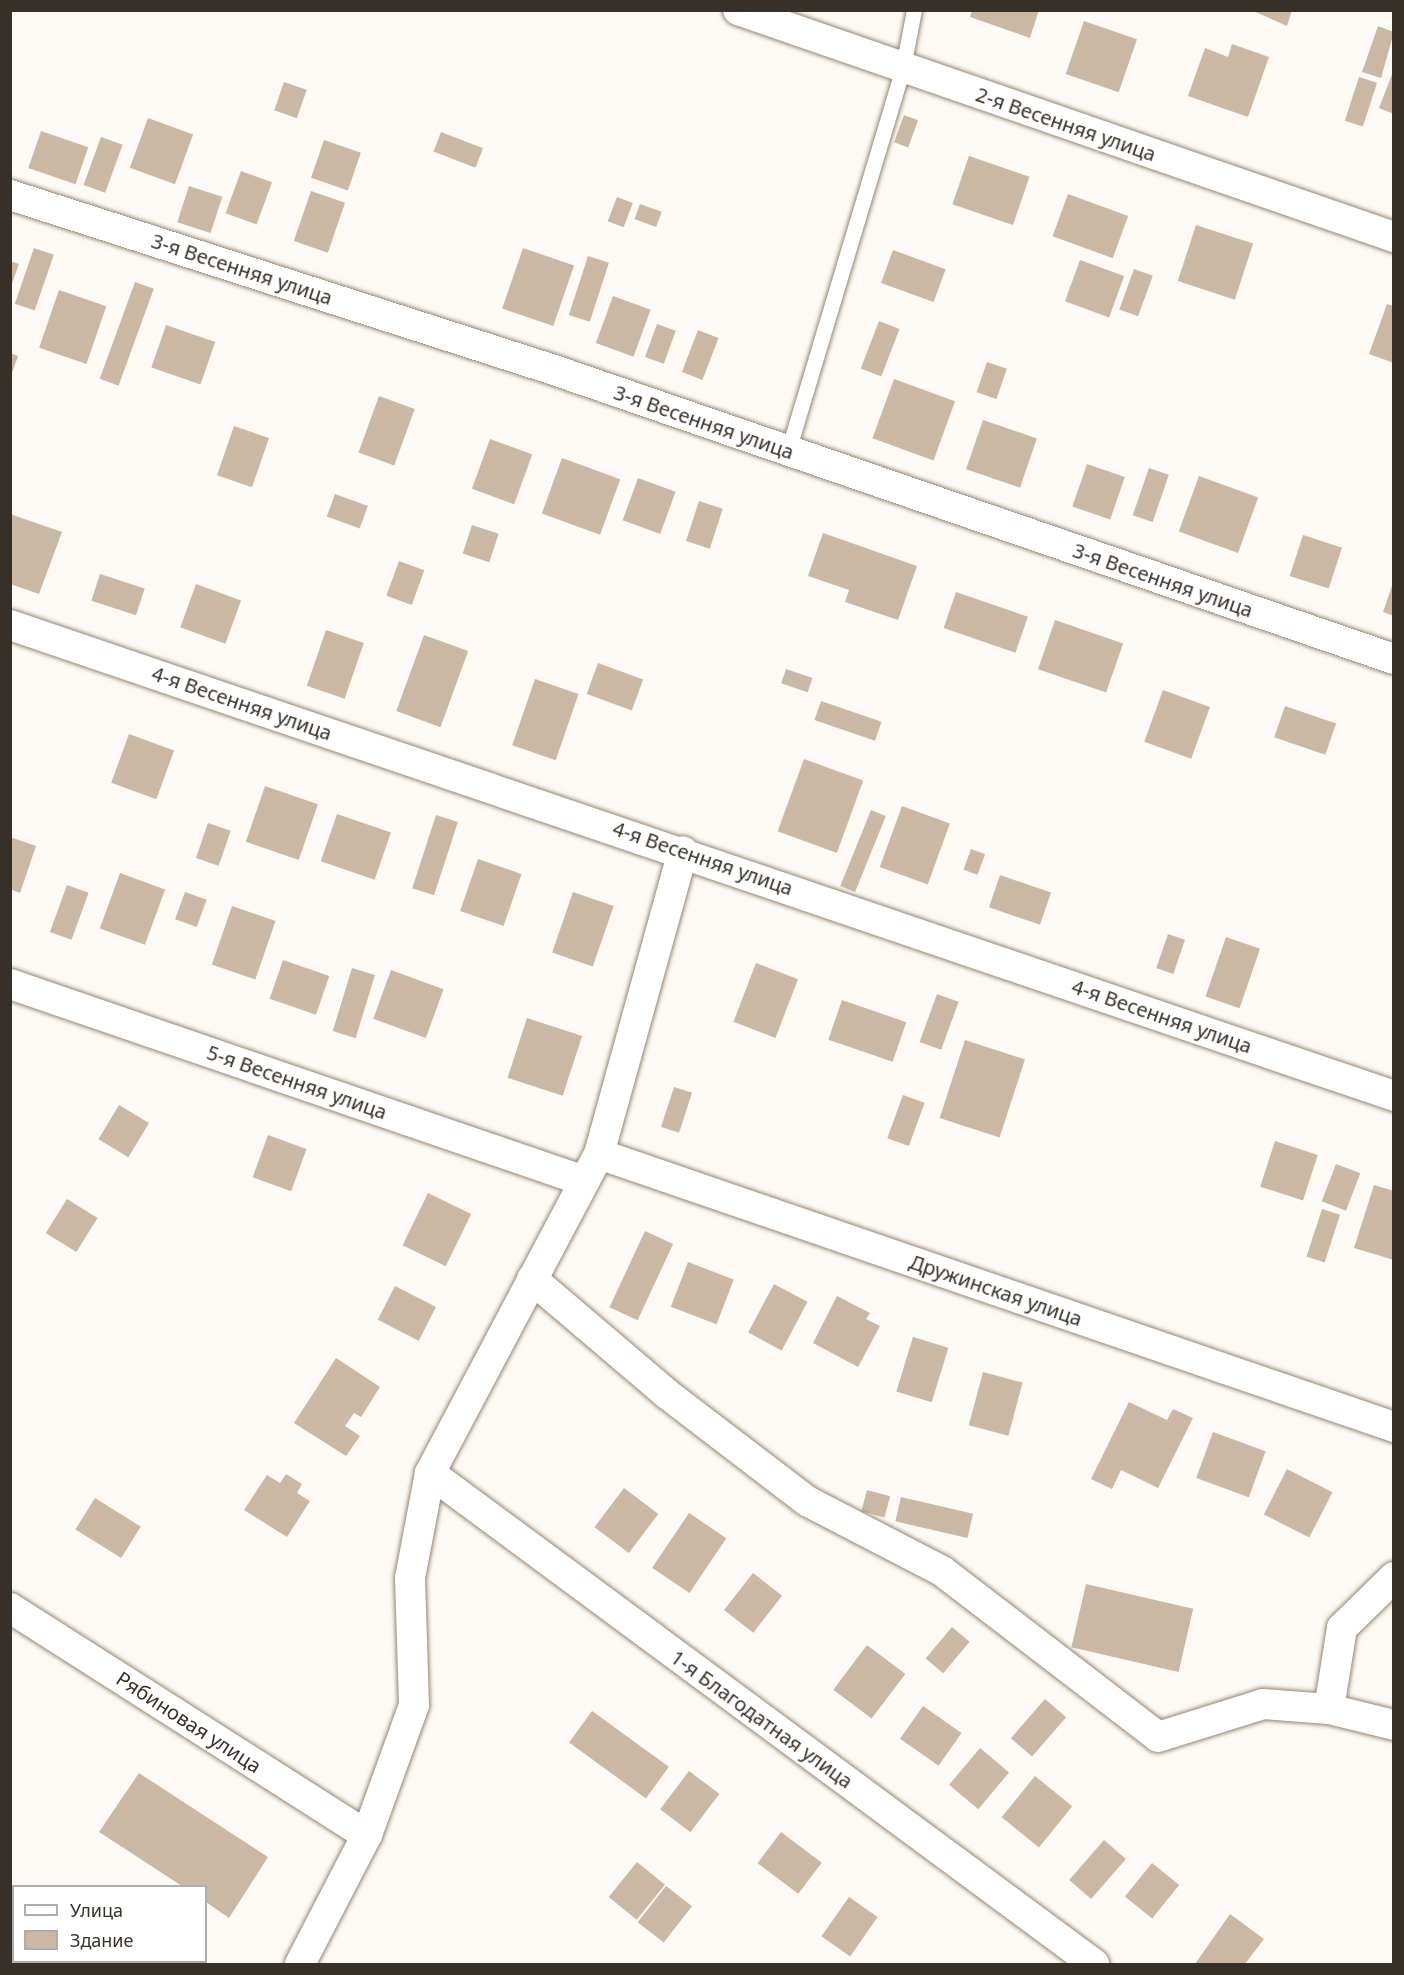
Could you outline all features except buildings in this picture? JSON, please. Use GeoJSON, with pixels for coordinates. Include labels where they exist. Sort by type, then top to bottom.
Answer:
{"type":"FeatureCollection","features":[{"type":"Feature","properties":{"kind":"street","name":"2-я Весенняя улица"},"geometry":{"type":"LineString","coordinates":[[738,10],[1394,237]]}},
{"type":"Feature","properties":{"kind":"street","name":"3-я Весенняя улица"},"geometry":{"type":"LineString","coordinates":[[10,195],[554,370],[1394,659]]}},
{"type":"Feature","properties":{"kind":"street","name":"4-я Весенняя улица"},"geometry":{"type":"LineString","coordinates":[[10,625],[683,851],[1394,1096]]}},
{"type":"Feature","properties":{"kind":"street"},"geometry":{"type":"LineString","coordinates":[[300,1965],[367,1835],[414,1705],[410,1578],[430,1473],[599,1154],[683,851]]}},
{"type":"Feature","properties":{"kind":"street","name":"5-я Весенняя улица"},"geometry":{"type":"LineString","coordinates":[[10,984],[584,1181]]}},
{"type":"Feature","properties":{"kind":"street","name":"Дружинская улица"},"geometry":{"type":"LineString","coordinates":[[599,1154],[1394,1426]]}},
{"type":"Feature","properties":{"kind":"street"},"geometry":{"type":"LineString","coordinates":[[532,1279],[667,1394],[807,1501],[942,1571],[1158,1737],[1263,1704],[1329,1709],[1394,1725]]}},
{"type":"Feature","properties":{"kind":"street","name":"1-я Благодатная улица"},"geometry":{"type":"LineString","coordinates":[[430,1473],[1094,1965]]}},
{"type":"Feature","properties":{"kind":"street"},"geometry":{"type":"LineString","coordinates":[[1329,1709],[1342,1628],[1394,1577]]}},
{"type":"Feature","properties":{"kind":"street","name":"Рябиновая улица"},"geometry":{"type":"LineString","coordinates":[[10,1608],[367,1835]]}},
{"type":"Feature","properties":{"kind":"lane"},"geometry":{"type":"LineString","coordinates":[[788,451],[903,67],[914,10]]}}]}
